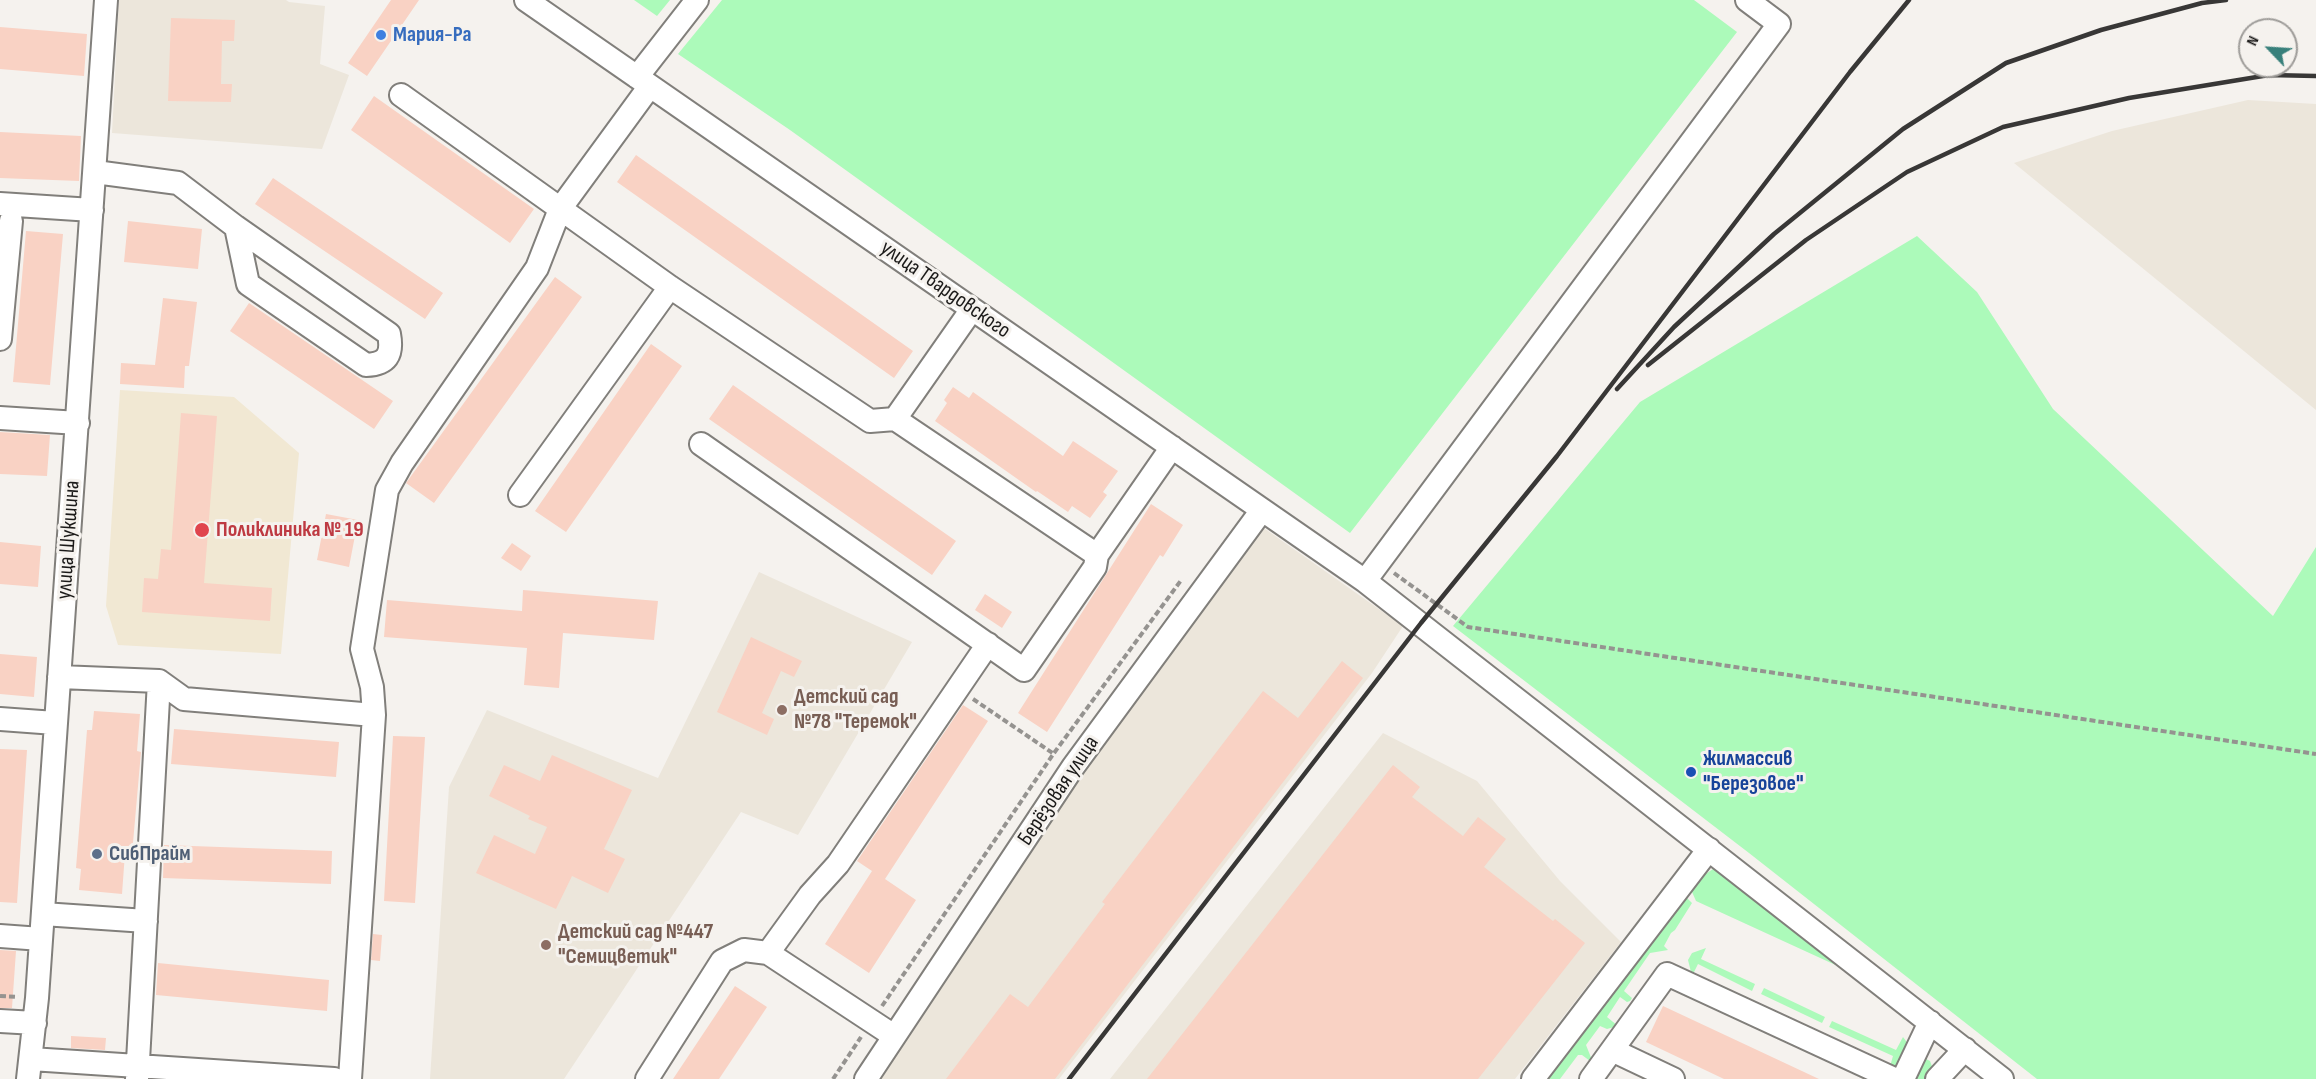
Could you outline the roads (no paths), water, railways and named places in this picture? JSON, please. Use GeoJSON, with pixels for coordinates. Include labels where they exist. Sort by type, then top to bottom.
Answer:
{"type":"FeatureCollection","features":[{"type":"Feature","properties":{"kind":"street","name":"улица Шукшина"},"geometry":{"type":"LineString","coordinates":[[29,1069],[35,1023],[106,0]]}},
{"type":"Feature","properties":{"kind":"street","name":"улица Твардовского"},"geometry":{"type":"LineString","coordinates":[[526,0],[1365,580],[2002,1079]]}},
{"type":"Feature","properties":{"kind":"street"},"geometry":{"type":"LineString","coordinates":[[350,1079],[374,715],[372,687],[362,649],[387,490],[402,463],[537,268],[560,208],[697,0]]}},
{"type":"Feature","properties":{"kind":"street"},"geometry":{"type":"LineString","coordinates":[[1365,580],[1779,24],[1747,0]]}},
{"type":"Feature","properties":{"kind":"street"},"geometry":{"type":"LineString","coordinates":[[401,95],[670,287],[870,421],[895,419],[1097,555]]}},
{"type":"Feature","properties":{"kind":"street"},"geometry":{"type":"LineString","coordinates":[[95,172],[178,183],[236,227],[389,334],[391,347],[387,357],[378,365],[366,365],[248,284],[236,227]]}},
{"type":"Feature","properties":{"kind":"street"},"geometry":{"type":"LineString","coordinates":[[0,339],[6,213],[92,210]]}},
{"type":"Feature","properties":{"kind":"street"},"geometry":{"type":"LineString","coordinates":[[520,495],[670,287]]}},
{"type":"Feature","properties":{"kind":"street"},"geometry":{"type":"LineString","coordinates":[[895,419],[972,309]]}},
{"type":"Feature","properties":{"kind":"street"},"geometry":{"type":"LineString","coordinates":[[0,418],[78,423]]}},
{"type":"Feature","properties":{"kind":"street"},"geometry":{"type":"LineString","coordinates":[[701,444],[1024,670],[1095,567],[1097,555],[1172,447]]}},
{"type":"Feature","properties":{"kind":"street","name":"Берёзовая улица"},"geometry":{"type":"LineString","coordinates":[[870,1078],[894,1036],[1073,767],[1263,510]]}},
{"type":"Feature","properties":{"kind":"street"},"geometry":{"type":"LineString","coordinates":[[768,953],[810,894],[838,864],[987,644]]}},
{"type":"Feature","properties":{"kind":"street"},"geometry":{"type":"LineString","coordinates":[[59,677],[159,681],[184,699],[374,715]]}},
{"type":"Feature","properties":{"kind":"street"},"geometry":{"type":"LineString","coordinates":[[138,1072],[159,681]]}},
{"type":"Feature","properties":{"kind":"street"},"geometry":{"type":"LineString","coordinates":[[0,719],[56,723]]}},
{"type":"Feature","properties":{"kind":"street"},"geometry":{"type":"LineString","coordinates":[[1533,1079],[1709,849]]}},
{"type":"Feature","properties":{"kind":"street"},"geometry":{"type":"LineString","coordinates":[[42,914],[146,921]]}},
{"type":"Feature","properties":{"kind":"street"},"geometry":{"type":"LineString","coordinates":[[0,936],[41,939]]}},
{"type":"Feature","properties":{"kind":"street"},"geometry":{"type":"LineString","coordinates":[[647,1079],[722,961],[744,951],[768,953],[894,1036]]}},
{"type":"Feature","properties":{"kind":"street"},"geometry":{"type":"LineString","coordinates":[[1591,1079],[1667,974],[1894,1079]]}},
{"type":"Feature","properties":{"kind":"street"},"geometry":{"type":"LineString","coordinates":[[0,1021],[35,1023]]}},
{"type":"Feature","properties":{"kind":"street"},"geometry":{"type":"LineString","coordinates":[[1903,1079],[1930,1022]]}},
{"type":"Feature","properties":{"kind":"street"},"geometry":{"type":"LineString","coordinates":[[1937,1079],[1965,1049]]}},
{"type":"Feature","properties":{"kind":"street"},"geometry":{"type":"LineString","coordinates":[[1612,1050],[1673,1079]]}},
{"type":"Feature","properties":{"kind":"street"},"geometry":{"type":"LineString","coordinates":[[29,1069],[334,1079]]}},
{"type":"Feature","properties":{"kind":"railway"},"geometry":{"type":"LineString","coordinates":[[1069,1079],[1421,623],[1557,456],[1850,72],[1909,0]]}},
{"type":"Feature","properties":{"kind":"railway"},"geometry":{"type":"LineString","coordinates":[[1617,389],[1674,327],[1774,234],[1903,129],[2006,63],[2101,30],[2202,3],[2226,0]]}},
{"type":"Feature","properties":{"kind":"railway"},"geometry":{"type":"LineString","coordinates":[[1648,365],[1806,240],[1907,172],[2003,127],[2129,98],[2269,75],[2316,76]]}},
{"type":"Feature","properties":{"kind":"place","name":"Мария-Ра"},"geometry":{"type":"Point","coordinates":[381,35]}},
{"type":"Feature","properties":{"kind":"place","name":"Поликлиника № 19"},"geometry":{"type":"Point","coordinates":[202,530]}},
{"type":"Feature","properties":{"kind":"place","name":"Детский сад №78 \"Теремок\""},"geometry":{"type":"Point","coordinates":[782,710]}},
{"type":"Feature","properties":{"kind":"place","name":"жилмассив \"Березовое\""},"geometry":{"type":"Point","coordinates":[1691,772]}},
{"type":"Feature","properties":{"kind":"place","name":"СибПрайм"},"geometry":{"type":"Point","coordinates":[97,854]}},
{"type":"Feature","properties":{"kind":"place","name":"Детский сад №447 \"Семицветик\""},"geometry":{"type":"Point","coordinates":[546,945]}}]}
